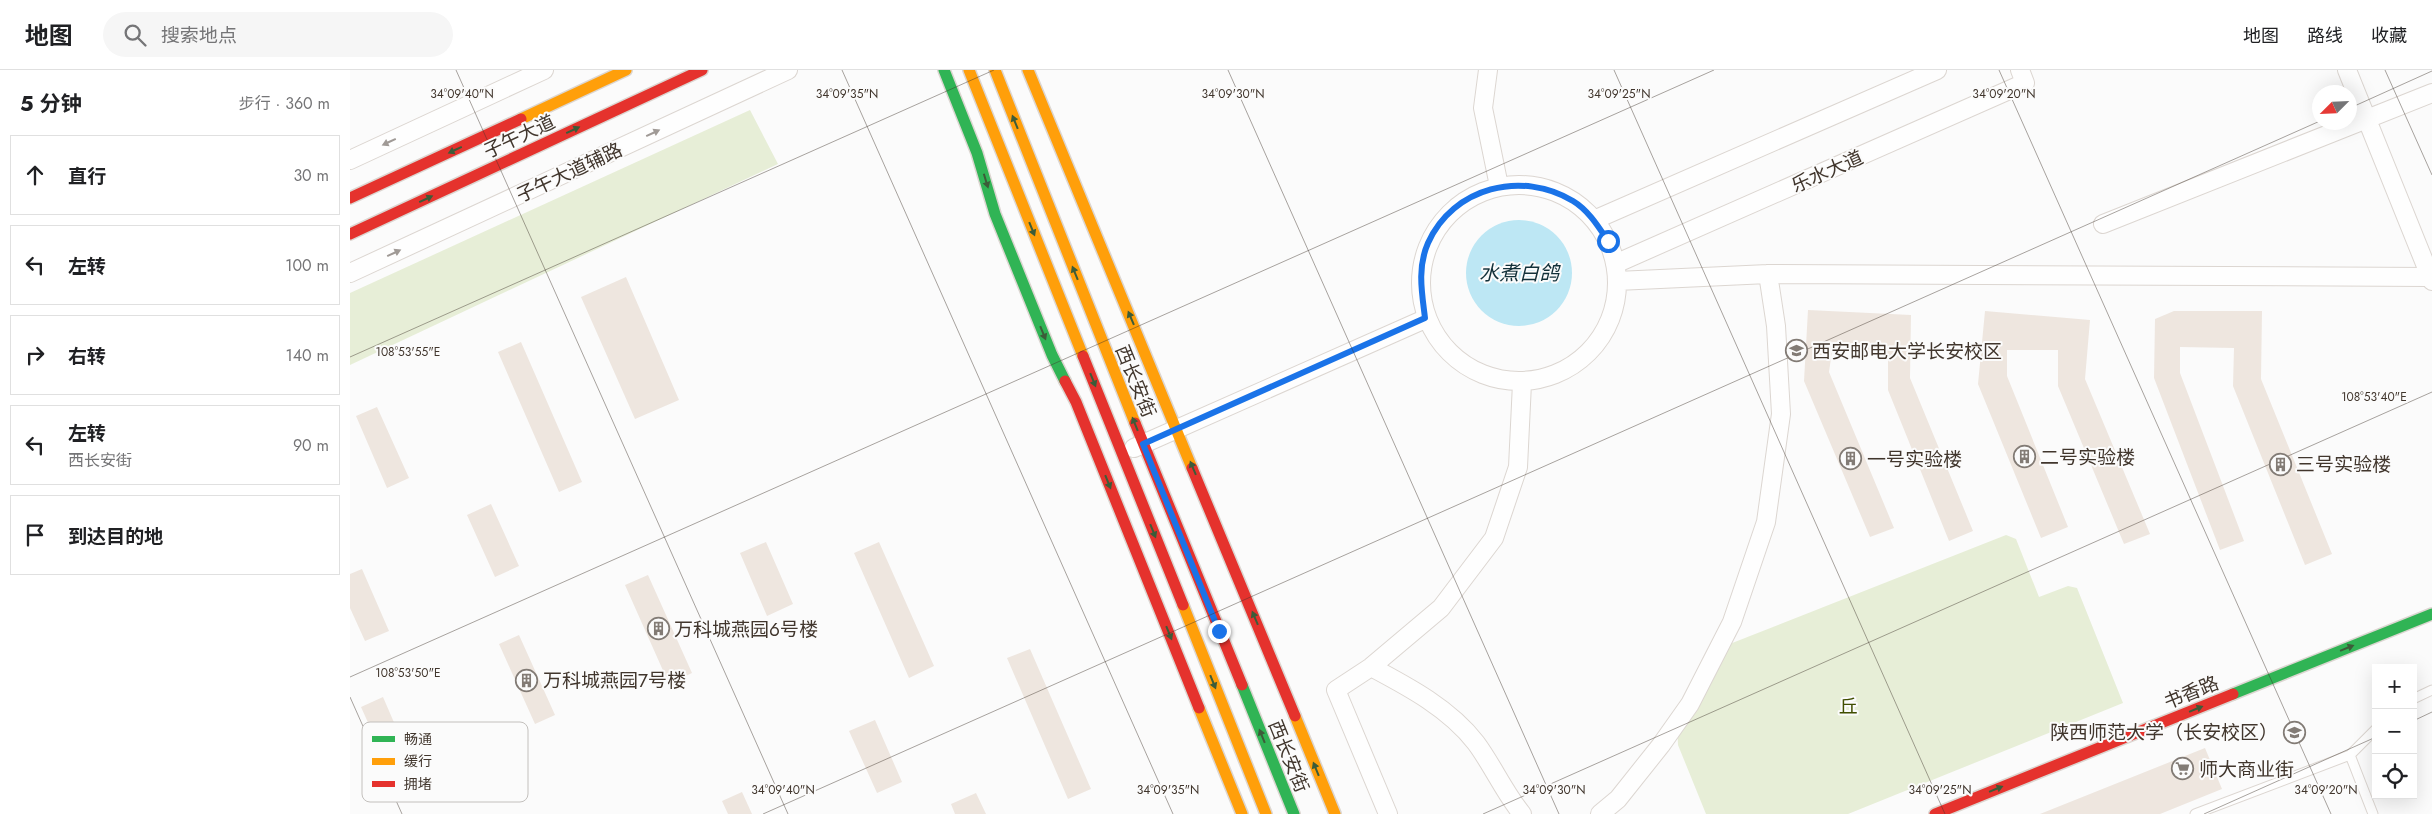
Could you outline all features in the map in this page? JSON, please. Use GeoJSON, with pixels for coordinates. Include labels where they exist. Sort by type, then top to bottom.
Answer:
{"type":"FeatureCollection","features":[{"type":"Feature","properties":{"kind":"main road","name":"子午大道"},"geometry":{"type":"LineString","coordinates":[[350,198],[626,70]]}},
{"type":"Feature","properties":{"kind":"main road","name":"子午大道"},"geometry":{"type":"LineString","coordinates":[[350,234],[702,70]]}},
{"type":"Feature","properties":{"kind":"main road"},"geometry":{"type":"LineString","coordinates":[[944,70],[977,153],[999,222],[1052,355],[1076,402],[1242,814]]}},
{"type":"Feature","properties":{"kind":"main road","name":"西长安街"},"geometry":{"type":"LineString","coordinates":[[969,70],[1266,814]]}},
{"type":"Feature","properties":{"kind":"main road","name":"西长安街"},"geometry":{"type":"LineString","coordinates":[[995,70],[1143,444],[1294,814]]}},
{"type":"Feature","properties":{"kind":"main road"},"geometry":{"type":"LineString","coordinates":[[1028,70],[1335,814]]}},
{"type":"Feature","properties":{"kind":"main road","name":"书香路"},"geometry":{"type":"LineString","coordinates":[[1935,814],[2432,614]]}},
{"type":"Feature","properties":{"kind":"street"},"geometry":{"type":"LineString","coordinates":[[350,160],[544,70]]}},
{"type":"Feature","properties":{"kind":"street","name":"子午大道辅路"},"geometry":{"type":"LineString","coordinates":[[350,273],[788,70]]}},
{"type":"Feature","properties":{"kind":"street"},"geometry":{"type":"LineString","coordinates":[[1488,70],[1483,108],[1499,186]]}},
{"type":"Feature","properties":{"kind":"street"},"geometry":{"type":"LineString","coordinates":[[1594,220],[1937,70]]}},
{"type":"Feature","properties":{"kind":"street","name":"乐水大道"},"geometry":{"type":"LineString","coordinates":[[1616,273],[2025,83],[2020,70]]}},
{"type":"Feature","properties":{"kind":"street"},"geometry":{"type":"LineString","coordinates":[[1616,273],[2431,279],[2347,70]]}},
{"type":"Feature","properties":{"kind":"street"},"geometry":{"type":"LineString","coordinates":[[2103,224],[2432,93]]}},
{"type":"Feature","properties":{"kind":"street"},"geometry":{"type":"LineString","coordinates":[[1524,184],[1550,190],[1574,202],[1594,220],[1608,241],[1616,273],[1614,312],[1600,340],[1579,362],[1553,377],[1522,382],[1489,378],[1458,362],[1435,337],[1425,318],[1420,274],[1427,244],[1444,218],[1468,198],[1499,186],[1524,184]]}},
{"type":"Feature","properties":{"kind":"street"},"geometry":{"type":"LineString","coordinates":[[1600,814],[1618,799],[1690,704],[1732,622],[1766,522],[1781,414],[1776,326],[1768,274]]}},
{"type":"Feature","properties":{"kind":"street"},"geometry":{"type":"LineString","coordinates":[[1122,453],[1425,318]]}},
{"type":"Feature","properties":{"kind":"street"},"geometry":{"type":"LineString","coordinates":[[1388,814],[1336,690],[1371,667],[1441,608],[1494,538],[1518,468],[1522,382]]}},
{"type":"Feature","properties":{"kind":"street"},"geometry":{"type":"LineString","coordinates":[[1371,667],[1429,701],[1458,723],[1476,743],[1522,814]]}},
{"type":"Feature","properties":{"kind":"lane"},"geometry":{"type":"LineString","coordinates":[[2417,696],[2432,690]]}},
{"type":"Feature","properties":{"kind":"lane"},"geometry":{"type":"LineString","coordinates":[[2195,814],[2350,755],[2372,734]]}},
{"type":"Feature","properties":{"kind":"lane"},"geometry":{"type":"LineString","coordinates":[[2350,755],[2373,814]]}},
{"type":"Feature","properties":{"kind":"green space"},"geometry":{"type":"Polygon","coordinates":[[[750,110],[778,164],[350,365],[350,293],[750,110]]]}},
{"type":"Feature","properties":{"kind":"green space","name":"丘"},"geometry":{"type":"Polygon","coordinates":[[[2006,535],[2016,539],[2039,597],[2068,586],[2077,588],[2123,703],[1848,814],[1706,814],[1678,745],[1677,724],[1722,647],[2006,535]]]}},
{"type":"Feature","properties":{"kind":"water","name":"水煮白鸽"},"geometry":{"type":"Polygon","coordinates":[[[1519,220],[1539,224],[1557,235],[1568,253],[1572,273],[1568,293],[1557,311],[1539,322],[1519,326],[1499,322],[1481,311],[1470,293],[1466,273],[1470,253],[1481,235],[1499,224],[1519,220]]]}},
{"type":"Feature","properties":{"kind":"building"},"geometry":{"type":"Polygon","coordinates":[[[626,277],[679,400],[635,419],[581,297],[626,277]]]}},
{"type":"Feature","properties":{"kind":"building","name":"一号实验楼"},"geometry":{"type":"Polygon","coordinates":[[[1808,310],[1911,315],[1910,378],[1973,531],[1949,541],[1888,390],[1888,354],[1832,351],[1829,372],[1894,528],[1870,537],[1804,381],[1808,310]]]}},
{"type":"Feature","properties":{"kind":"building","name":"二号实验楼"},"geometry":{"type":"Polygon","coordinates":[[[1985,311],[2090,320],[2085,379],[2150,534],[2124,544],[2058,386],[2058,350],[2007,350],[2007,376],[2068,527],[2041,538],[1978,384],[1985,311]]]}},
{"type":"Feature","properties":{"kind":"building","name":"三号实验楼"},"geometry":{"type":"Polygon","coordinates":[[[2174,311],[2262,311],[2261,379],[2332,554],[2305,565],[2233,386],[2234,348],[2180,347],[2180,373],[2244,541],[2220,550],[2154,378],[2155,319],[2174,311]]]}},
{"type":"Feature","properties":{"kind":"building"},"geometry":{"type":"Polygon","coordinates":[[[521,342],[582,482],[559,492],[498,352],[521,342]]]}},
{"type":"Feature","properties":{"kind":"building"},"geometry":{"type":"Polygon","coordinates":[[[377,407],[409,478],[387,488],[356,416],[377,407]]]}},
{"type":"Feature","properties":{"kind":"building"},"geometry":{"type":"Polygon","coordinates":[[[491,504],[519,566],[495,577],[467,515],[491,504]]]}},
{"type":"Feature","properties":{"kind":"building"},"geometry":{"type":"Polygon","coordinates":[[[766,542],[793,604],[767,616],[740,553],[766,542]]]}},
{"type":"Feature","properties":{"kind":"building"},"geometry":{"type":"Polygon","coordinates":[[[879,542],[934,666],[909,678],[854,553],[879,542]]]}},
{"type":"Feature","properties":{"kind":"building"},"geometry":{"type":"Polygon","coordinates":[[[362,569],[389,631],[365,641],[350,608],[350,574],[362,569]]]}},
{"type":"Feature","properties":{"kind":"building","name":"万科城燕园6号楼"},"geometry":{"type":"Polygon","coordinates":[[[648,575],[692,673],[669,684],[625,585],[648,575]]]}},
{"type":"Feature","properties":{"kind":"building","name":"万科城燕园7号楼"},"geometry":{"type":"Polygon","coordinates":[[[519,635],[555,715],[535,724],[499,644],[519,635]]]}},
{"type":"Feature","properties":{"kind":"building"},"geometry":{"type":"Polygon","coordinates":[[[1030,649],[1091,789],[1068,799],[1007,658],[1030,649]]]}},
{"type":"Feature","properties":{"kind":"building"},"geometry":{"type":"Polygon","coordinates":[[[383,697],[394,722],[368,722],[361,707],[383,697]]]}},
{"type":"Feature","properties":{"kind":"building"},"geometry":{"type":"Polygon","coordinates":[[[875,720],[902,782],[877,793],[849,731],[875,720]]]}},
{"type":"Feature","properties":{"kind":"building","name":"师大商业街"},"geometry":{"type":"Polygon","coordinates":[[[2205,748],[2222,789],[2160,814],[2040,814],[2205,748]]]}},
{"type":"Feature","properties":{"kind":"building"},"geometry":{"type":"Polygon","coordinates":[[[742,792],[752,814],[728,814],[722,801],[742,792]]]}},
{"type":"Feature","properties":{"kind":"building"},"geometry":{"type":"Polygon","coordinates":[[[976,793],[986,814],[955,814],[951,804],[976,793]]]}},
{"type":"Feature","properties":{"kind":"traffic: fast"},"geometry":{"type":"LineString","coordinates":[[944,70],[977,153],[995,214],[1052,355],[1065,381]]}},
{"type":"Feature","properties":{"kind":"traffic: fast"},"geometry":{"type":"LineString","coordinates":[[2233,694],[2432,614]]}},
{"type":"Feature","properties":{"kind":"traffic: fast"},"geometry":{"type":"LineString","coordinates":[[1242,685],[1294,814]]}},
{"type":"Feature","properties":{"kind":"traffic: slow"},"geometry":{"type":"LineString","coordinates":[[521,119],[626,70]]}},
{"type":"Feature","properties":{"kind":"traffic: slow"},"geometry":{"type":"LineString","coordinates":[[969,70],[1083,356]]}},
{"type":"Feature","properties":{"kind":"traffic: slow"},"geometry":{"type":"LineString","coordinates":[[995,70],[1135,423]]}},
{"type":"Feature","properties":{"kind":"traffic: slow"},"geometry":{"type":"LineString","coordinates":[[1028,70],[1192,468]]}},
{"type":"Feature","properties":{"kind":"traffic: slow"},"geometry":{"type":"LineString","coordinates":[[1183,605],[1266,814]]}},
{"type":"Feature","properties":{"kind":"traffic: slow"},"geometry":{"type":"LineString","coordinates":[[1199,708],[1242,814]]}},
{"type":"Feature","properties":{"kind":"traffic: slow"},"geometry":{"type":"LineString","coordinates":[[1295,716],[1335,814]]}},
{"type":"Feature","properties":{"kind":"traffic: jam"},"geometry":{"type":"LineString","coordinates":[[350,234],[702,70]]}},
{"type":"Feature","properties":{"kind":"traffic: jam"},"geometry":{"type":"LineString","coordinates":[[350,198],[521,119]]}},
{"type":"Feature","properties":{"kind":"traffic: jam"},"geometry":{"type":"LineString","coordinates":[[1083,356],[1183,605]]}},
{"type":"Feature","properties":{"kind":"traffic: jam"},"geometry":{"type":"LineString","coordinates":[[1065,381],[1076,402],[1199,708]]}},
{"type":"Feature","properties":{"kind":"traffic: jam"},"geometry":{"type":"LineString","coordinates":[[1135,423],[1242,685]]}},
{"type":"Feature","properties":{"kind":"traffic: jam"},"geometry":{"type":"LineString","coordinates":[[1192,468],[1295,716]]}},
{"type":"Feature","properties":{"kind":"traffic: jam"},"geometry":{"type":"LineString","coordinates":[[1935,814],[2233,694]]}},
{"type":"Feature","properties":{"kind":"place","name":"西安邮电大学长安校区"},"geometry":{"type":"Point","coordinates":[1796,351]}},
{"type":"Feature","properties":{"kind":"place","name":"二号实验楼"},"geometry":{"type":"Point","coordinates":[2024,457]}},
{"type":"Feature","properties":{"kind":"place","name":"一号实验楼"},"geometry":{"type":"Point","coordinates":[1851,459]}},
{"type":"Feature","properties":{"kind":"place","name":"三号实验楼"},"geometry":{"type":"Point","coordinates":[2280,464]}},
{"type":"Feature","properties":{"kind":"place","name":"万科城燕园6号楼"},"geometry":{"type":"Point","coordinates":[658,629]}},
{"type":"Feature","properties":{"kind":"place","name":"万科城燕园7号楼"},"geometry":{"type":"Point","coordinates":[527,680]}},
{"type":"Feature","properties":{"kind":"place","name":"陕西师范大学（长安校区）"},"geometry":{"type":"Point","coordinates":[2294,732]}},
{"type":"Feature","properties":{"kind":"place","name":"师大商业街"},"geometry":{"type":"Point","coordinates":[2183,769]}},
{"type":"Feature","properties":{"kind":"route"},"geometry":{"type":"LineString","coordinates":[[1219,631],[1143,444],[1425,318],[1420,274],[1427,244],[1444,218],[1468,198],[1499,186],[1524,184],[1550,190],[1574,202],[1594,220],[1608,241]]}}]}
